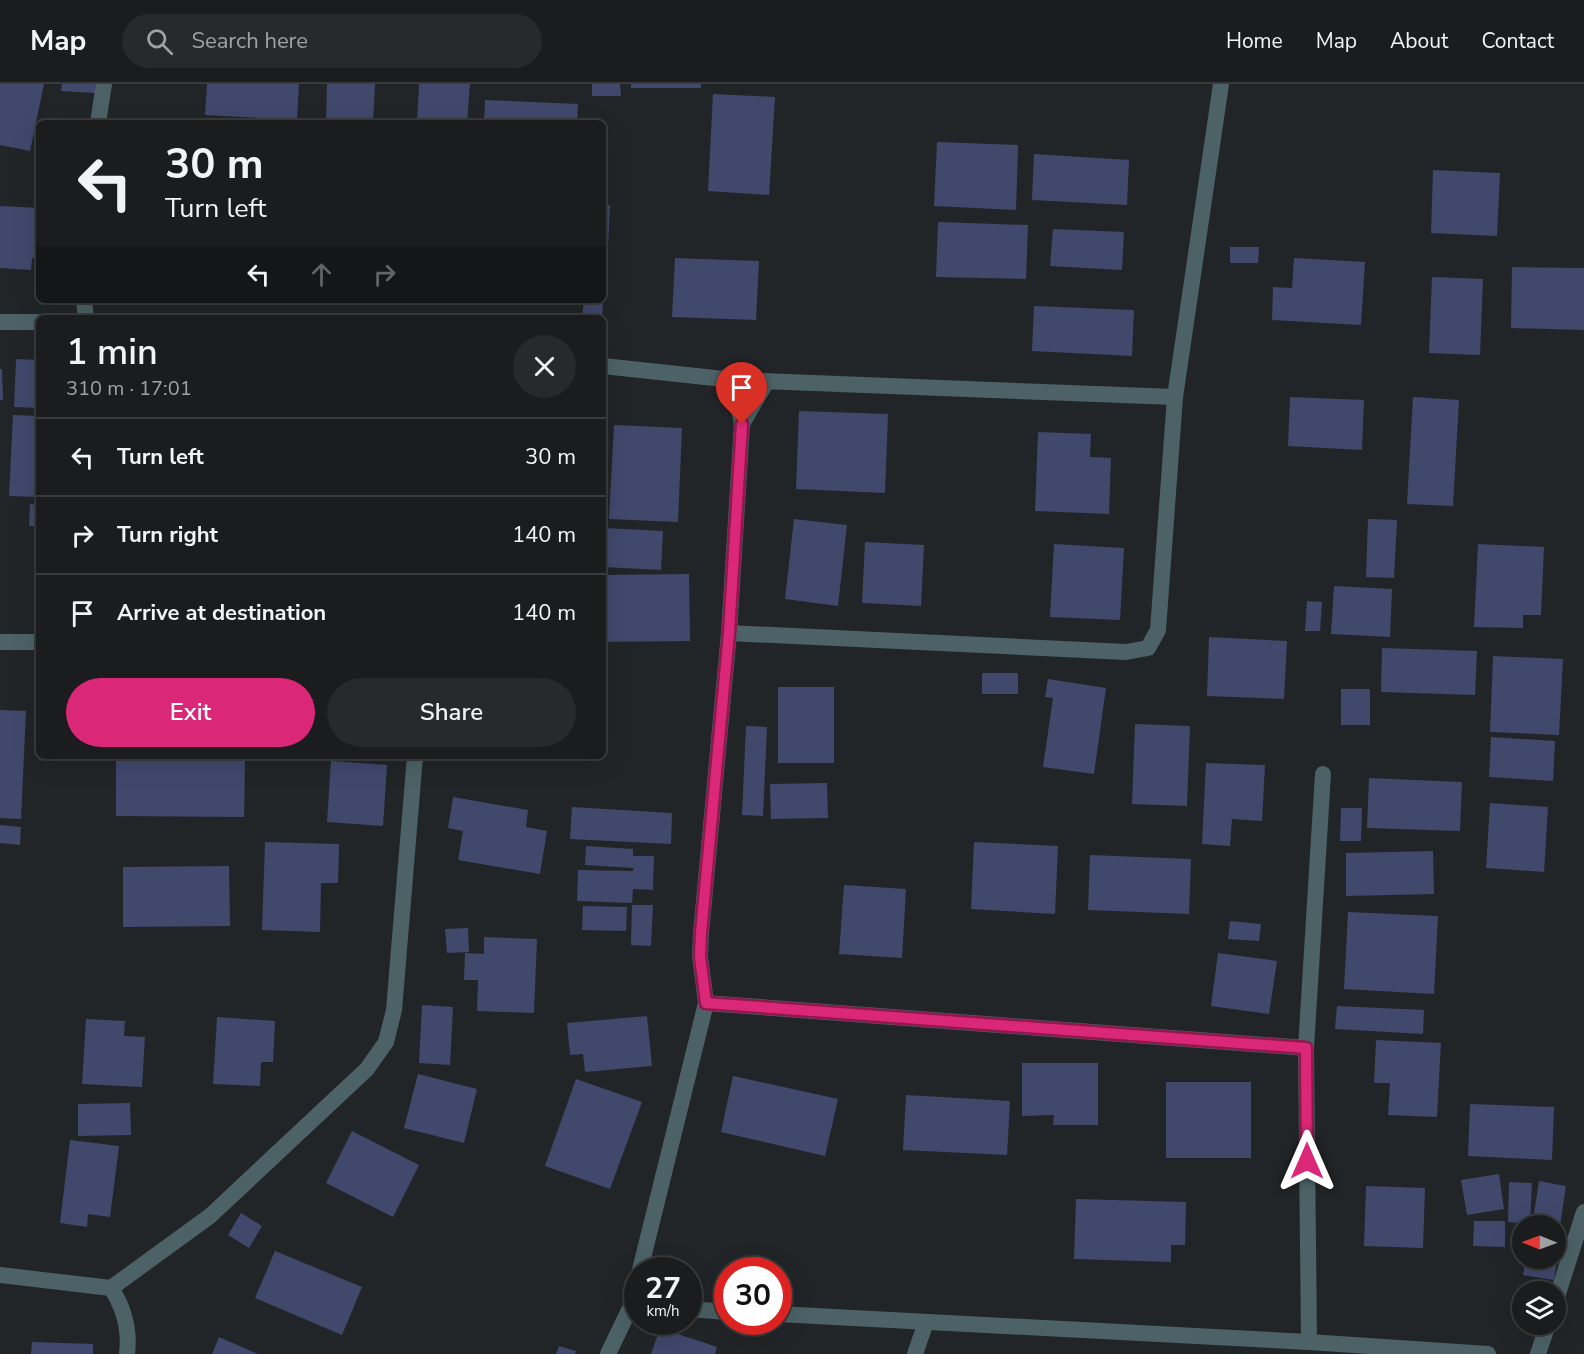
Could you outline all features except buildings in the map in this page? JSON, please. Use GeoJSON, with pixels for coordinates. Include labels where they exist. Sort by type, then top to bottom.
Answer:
{"type":"FeatureCollection","features":[{"type":"Feature","properties":{"kind":"street"},"geometry":{"type":"LineString","coordinates":[[98,120],[104,84]]}},
{"type":"Feature","properties":{"kind":"street"},"geometry":{"type":"LineString","coordinates":[[729,633],[1125,652],[1148,648],[1158,630],[1175,397],[1221,84]]}},
{"type":"Feature","properties":{"kind":"street"},"geometry":{"type":"LineString","coordinates":[[0,322],[36,322]]}},
{"type":"Feature","properties":{"kind":"street"},"geometry":{"type":"LineString","coordinates":[[606,366],[733,380],[1175,397]]}},
{"type":"Feature","properties":{"kind":"street"},"geometry":{"type":"LineString","coordinates":[[643,1257],[706,1003],[700,956],[701,933],[729,633],[742,424],[733,380]]}},
{"type":"Feature","properties":{"kind":"street"},"geometry":{"type":"LineString","coordinates":[[742,424],[767,381]]}},
{"type":"Feature","properties":{"kind":"street"},"geometry":{"type":"LineString","coordinates":[[0,642],[36,642]]}},
{"type":"Feature","properties":{"kind":"street"},"geometry":{"type":"LineString","coordinates":[[0,1275],[111,1288],[210,1216],[367,1069],[386,1042],[394,1010],[415,759]]}},
{"type":"Feature","properties":{"kind":"street"},"geometry":{"type":"LineString","coordinates":[[1309,1342],[1306,1048],[1323,774]]}},
{"type":"Feature","properties":{"kind":"street"},"geometry":{"type":"LineString","coordinates":[[706,1003],[1306,1048]]}},
{"type":"Feature","properties":{"kind":"street"},"geometry":{"type":"LineString","coordinates":[[1562,1281],[1584,1212]]}},
{"type":"Feature","properties":{"kind":"street"},"geometry":{"type":"LineString","coordinates":[[111,1288],[126,1319],[129,1340],[127,1354]]}},
{"type":"Feature","properties":{"kind":"street"},"geometry":{"type":"LineString","coordinates":[[792,1315],[1309,1342],[1488,1354]]}},
{"type":"Feature","properties":{"kind":"street"},"geometry":{"type":"LineString","coordinates":[[915,1354],[926,1322]]}},
{"type":"Feature","properties":{"kind":"street"},"geometry":{"type":"LineString","coordinates":[[608,1354],[624,1324]]}},
{"type":"Feature","properties":{"kind":"street"},"geometry":{"type":"LineString","coordinates":[[1538,1354],[1544,1335]]}},
{"type":"Feature","properties":{"kind":"route"},"geometry":{"type":"LineString","coordinates":[[742,424],[729,633],[701,933],[700,956],[706,1003],[1306,1048],[1307,1161]]}}]}
